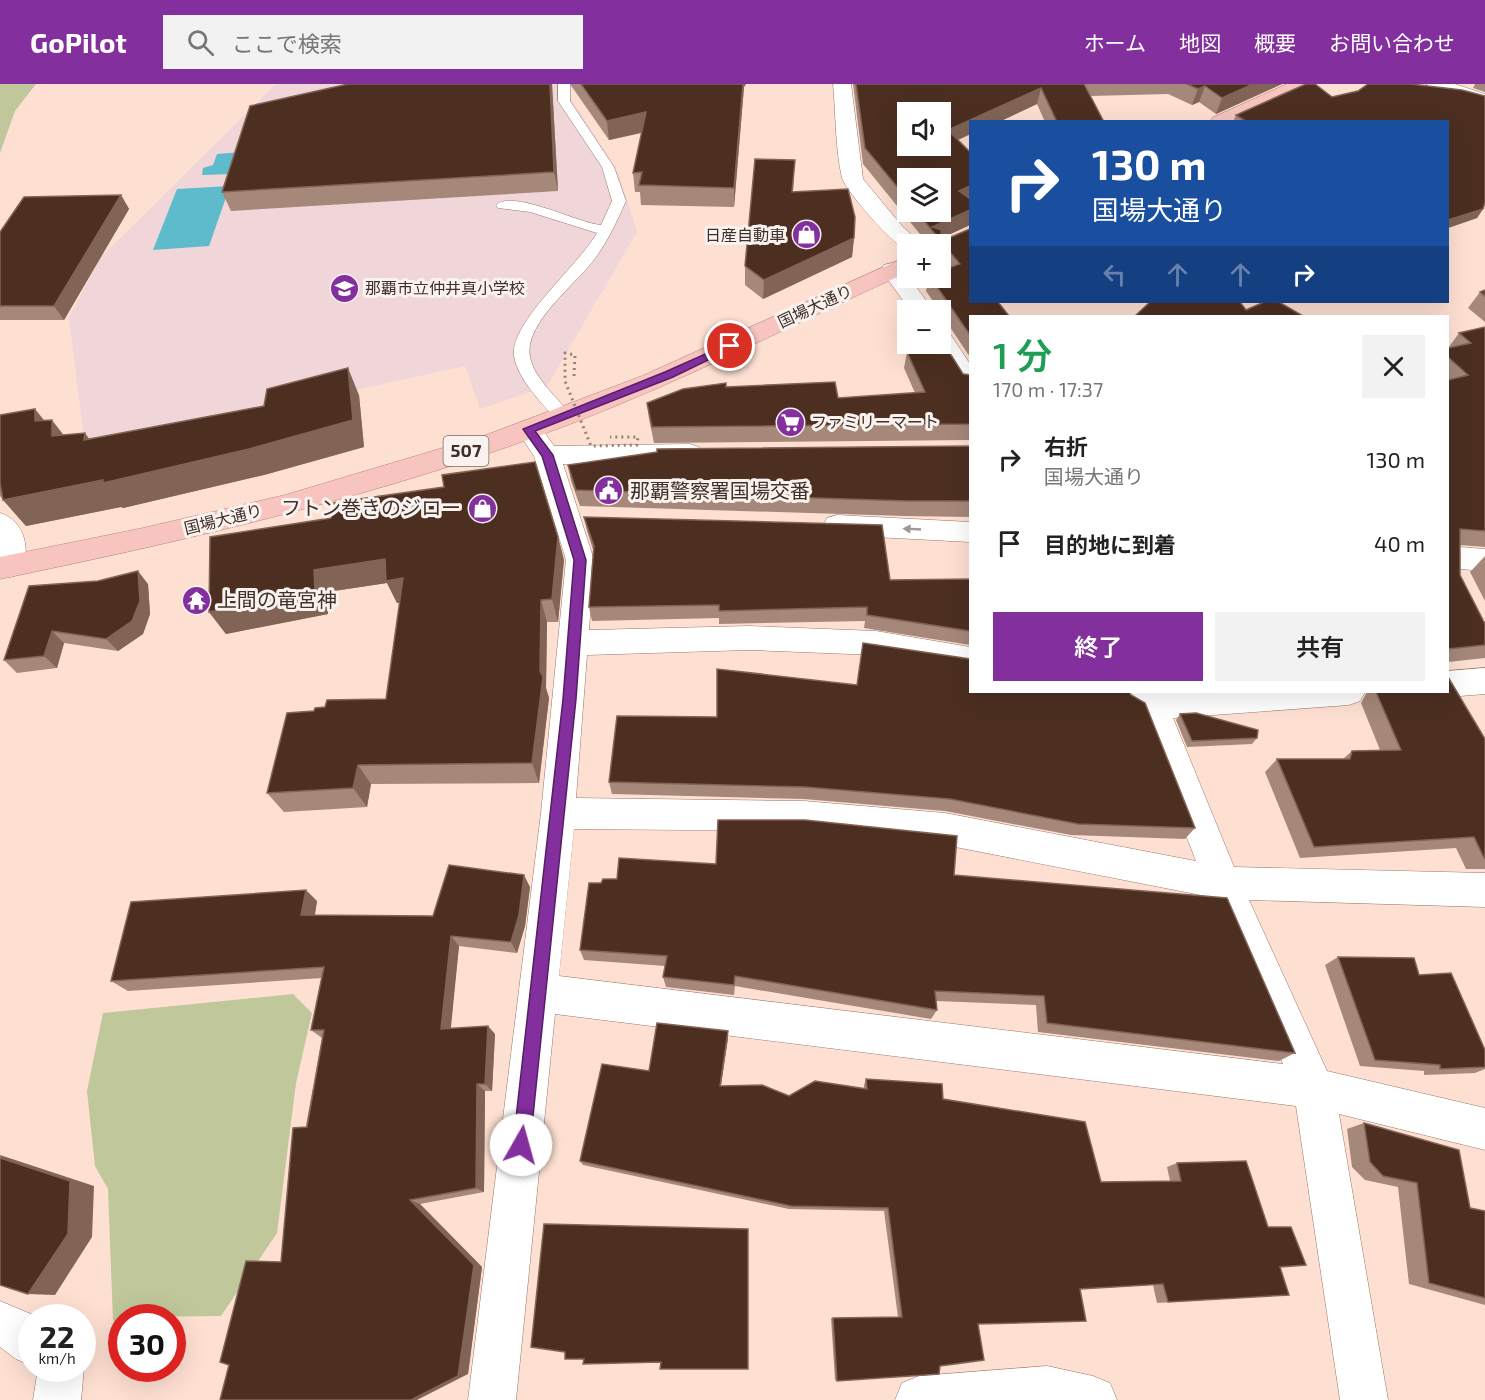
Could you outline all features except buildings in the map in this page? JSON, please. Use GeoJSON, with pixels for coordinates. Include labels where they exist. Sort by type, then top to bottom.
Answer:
{"type":"FeatureCollection","features":[{"type":"Feature","properties":{"kind":"highway"},"geometry":{"type":"LineString","coordinates":[[1223,120],[1302,84]]}},
{"type":"Feature","properties":{"kind":"highway","name":"国場大通り"},"geometry":{"type":"LineString","coordinates":[[5,567],[238,516],[366,482],[528,429],[669,375],[897,267]]}},
{"type":"Feature","properties":{"kind":"street"},"geometry":{"type":"LineString","coordinates":[[842,84],[854,180],[898,234]]}},
{"type":"Feature","properties":{"kind":"street"},"geometry":{"type":"LineString","coordinates":[[1436,84],[1485,100]]}},
{"type":"Feature","properties":{"kind":"street"},"geometry":{"type":"LineString","coordinates":[[951,353],[969,381]]}},
{"type":"Feature","properties":{"kind":"street"},"geometry":{"type":"LineString","coordinates":[[492,1400],[558,813],[580,560],[578,518],[547,455],[528,429]]}},
{"type":"Feature","properties":{"kind":"street"},"geometry":{"type":"LineString","coordinates":[[547,455],[714,453]]}},
{"type":"Feature","properties":{"kind":"street"},"geometry":{"type":"LineString","coordinates":[[0,523],[10,535],[5,567]]}},
{"type":"Feature","properties":{"kind":"street"},"geometry":{"type":"LineString","coordinates":[[806,524],[969,532]]}},
{"type":"Feature","properties":{"kind":"street"},"geometry":{"type":"LineString","coordinates":[[1451,568],[1485,560]]}},
{"type":"Feature","properties":{"kind":"street"},"geometry":{"type":"LineString","coordinates":[[574,643],[761,638],[876,643],[969,659]]}},
{"type":"Feature","properties":{"kind":"street"},"geometry":{"type":"LineString","coordinates":[[1449,684],[1485,681]]}},
{"type":"Feature","properties":{"kind":"street"},"geometry":{"type":"LineString","coordinates":[[1298,693],[1141,696],[1314,1088],[1364,1400]]}},
{"type":"Feature","properties":{"kind":"street"},"geometry":{"type":"LineString","coordinates":[[558,813],[804,816],[945,829],[1223,883],[1485,890]]}},
{"type":"Feature","properties":{"kind":"street"},"geometry":{"type":"LineString","coordinates":[[538,993],[1314,1088],[1485,1129]]}},
{"type":"Feature","properties":{"kind":"street"},"geometry":{"type":"LineString","coordinates":[[0,1324],[18,1331]]}},
{"type":"Feature","properties":{"kind":"street"},"geometry":{"type":"LineString","coordinates":[[57,1400],[59,1382]]}},
{"type":"Feature","properties":{"kind":"street"},"geometry":{"type":"LineString","coordinates":[[919,1400],[1047,1390],[1093,1400]]}},
{"type":"Feature","properties":{"kind":"lane"},"geometry":{"type":"LineString","coordinates":[[563,417],[544,394],[522,357],[521,343],[528,326],[585,262],[606,231],[619,201],[608,167],[564,101],[564,84]]}},
{"type":"Feature","properties":{"kind":"lane"},"geometry":{"type":"LineString","coordinates":[[503,205],[532,207],[576,225],[606,231]]}},
{"type":"Feature","properties":{"kind":"path"},"geometry":{"type":"LineString","coordinates":[[574,376],[575,355],[565,353],[565,381],[591,446],[637,445],[638,437],[610,437]]}},
{"type":"Feature","properties":{"kind":"shaded area","name":"那覇市立仲井真小学校"},"geometry":{"type":"Polygon","coordinates":[[[276,84],[572,84],[570,97],[618,171],[637,232],[547,386],[480,409],[465,366],[261,411],[86,454],[69,318],[100,258],[276,84]]]}},
{"type":"Feature","properties":{"kind":"green space"},"geometry":{"type":"Polygon","coordinates":[[[0,84],[36,84],[15,111],[0,153],[0,84]]]}},
{"type":"Feature","properties":{"kind":"green space"},"geometry":{"type":"Polygon","coordinates":[[[293,994],[312,1013],[296,1083],[277,1233],[221,1316],[186,1316],[186,1304],[112,1304],[108,1189],[95,1166],[87,1091],[103,1013],[293,994]]]}},
{"type":"Feature","properties":{"kind":"water"},"geometry":{"type":"Polygon","coordinates":[[[242,152],[234,174],[202,175],[203,168],[213,165],[217,154],[242,152]]]}},
{"type":"Feature","properties":{"kind":"water"},"geometry":{"type":"Polygon","coordinates":[[[230,186],[209,246],[153,250],[177,189],[230,186]]]}},
{"type":"Feature","properties":{"kind":"place","name":"日産自動車"},"geometry":{"type":"Point","coordinates":[806,235]}},
{"type":"Feature","properties":{"kind":"place","name":"那覇市立仲井真小学校"},"geometry":{"type":"Point","coordinates":[344,288]}},
{"type":"Feature","properties":{"kind":"place","name":"ファミリーマート"},"geometry":{"type":"Point","coordinates":[790,422]}},
{"type":"Feature","properties":{"kind":"place","name":"那覇警察署国場交番"},"geometry":{"type":"Point","coordinates":[609,491]}},
{"type":"Feature","properties":{"kind":"place","name":"フトン巻きのジロー"},"geometry":{"type":"Point","coordinates":[482,508]}},
{"type":"Feature","properties":{"kind":"place","name":"上間の竜宮神"},"geometry":{"type":"Point","coordinates":[196,600]}},
{"type":"Feature","properties":{"kind":"route"},"geometry":{"type":"LineString","coordinates":[[521,1145],[570,699],[580,560],[547,455],[528,429],[669,375],[730,346]]}}]}
